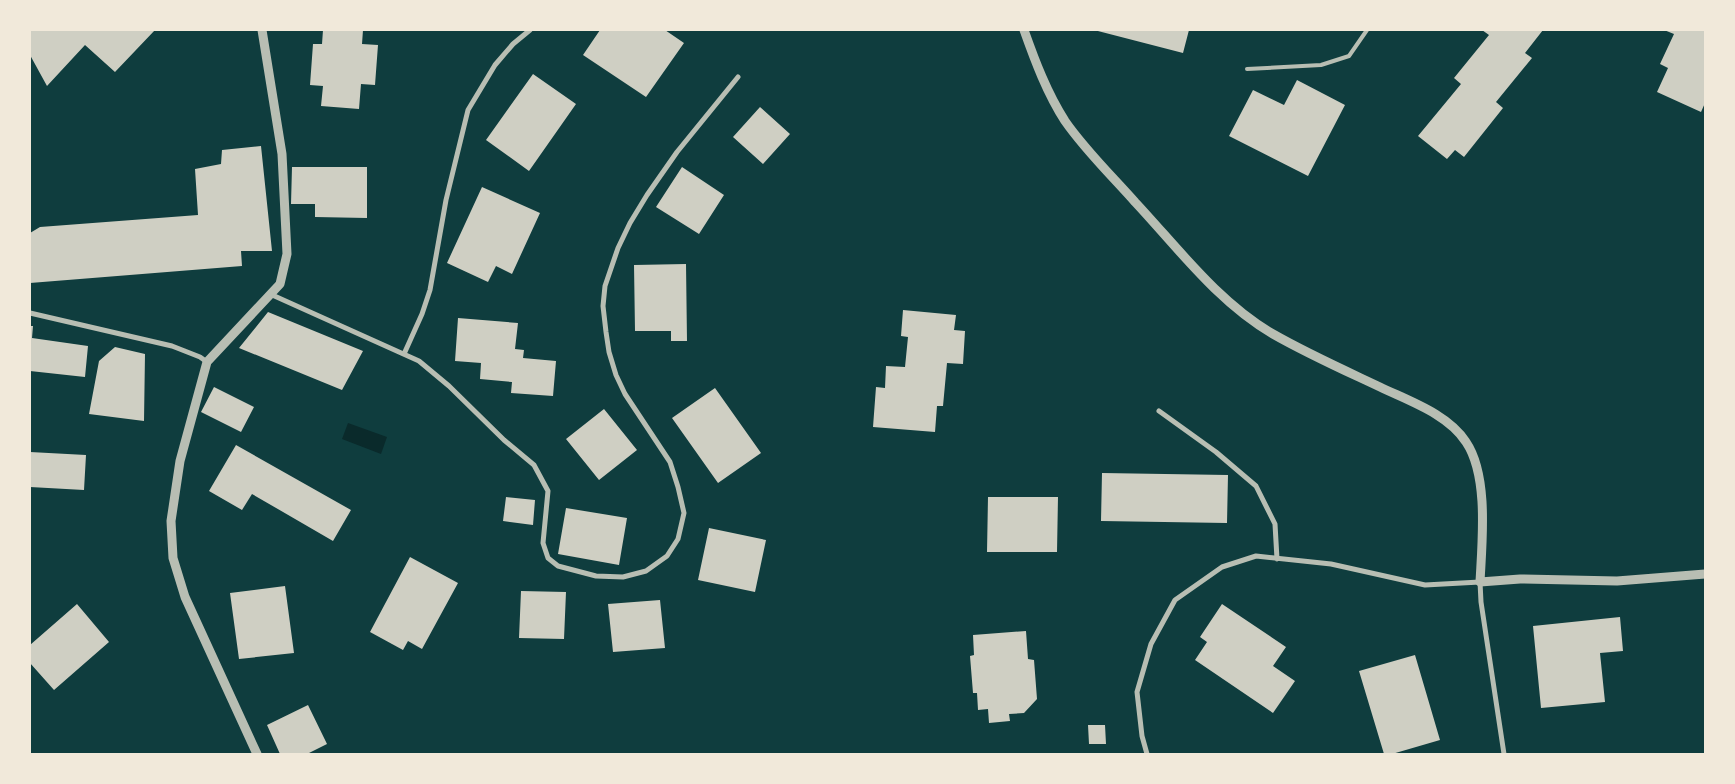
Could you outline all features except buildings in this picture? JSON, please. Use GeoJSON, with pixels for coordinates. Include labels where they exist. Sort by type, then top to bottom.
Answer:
{"type":"FeatureCollection","features":[{"type":"Feature","properties":{"kind":"street"},"geometry":{"type":"LineString","coordinates":[[257,754],[185,596],[173,558],[171,521],[180,460],[207,362],[280,284],[287,254],[282,154],[262,30]]}},
{"type":"Feature","properties":{"kind":"street"},"geometry":{"type":"LineString","coordinates":[[404,354],[422,314],[430,290],[446,200],[468,110],[495,65],[530,30]]}},
{"type":"Feature","properties":{"kind":"street"},"geometry":{"type":"LineString","coordinates":[[1024,30],[1042,77],[1054,101],[1079,139],[1205,279],[1238,310],[1272,334],[1442,418],[1457,431],[1472,452],[1480,482],[1483,526],[1480,582],[1481,602],[1504,754]]}},
{"type":"Feature","properties":{"kind":"street"},"geometry":{"type":"LineString","coordinates":[[270,294],[419,361],[449,386],[504,440],[534,465],[548,491],[543,543],[548,558],[558,566],[596,576],[623,577],[646,572],[667,556],[678,539],[684,513],[670,462],[625,394],[616,375],[606,332],[603,306],[605,286],[618,248],[647,195],[677,152],[738,77]]}},
{"type":"Feature","properties":{"kind":"street"},"geometry":{"type":"LineString","coordinates":[[30,314],[172,346],[200,357],[207,362]]}},
{"type":"Feature","properties":{"kind":"street"},"geometry":{"type":"LineString","coordinates":[[1159,411],[1216,452],[1256,486],[1275,524],[1277,559]]}},
{"type":"Feature","properties":{"kind":"street"},"geometry":{"type":"LineString","coordinates":[[1147,754],[1142,736],[1137,692],[1151,644],[1175,600],[1222,567],[1256,556],[1331,564],[1425,585],[1520,579],[1617,581],[1705,574]]}},
{"type":"Feature","properties":{"kind":"lane"},"geometry":{"type":"LineString","coordinates":[[1247,69],[1321,65],[1350,56],[1366,30]]}},
{"type":"Feature","properties":{"kind":"water"},"geometry":{"type":"Polygon","coordinates":[[[348,423],[387,437],[381,454],[342,439],[348,423]]]}}]}
